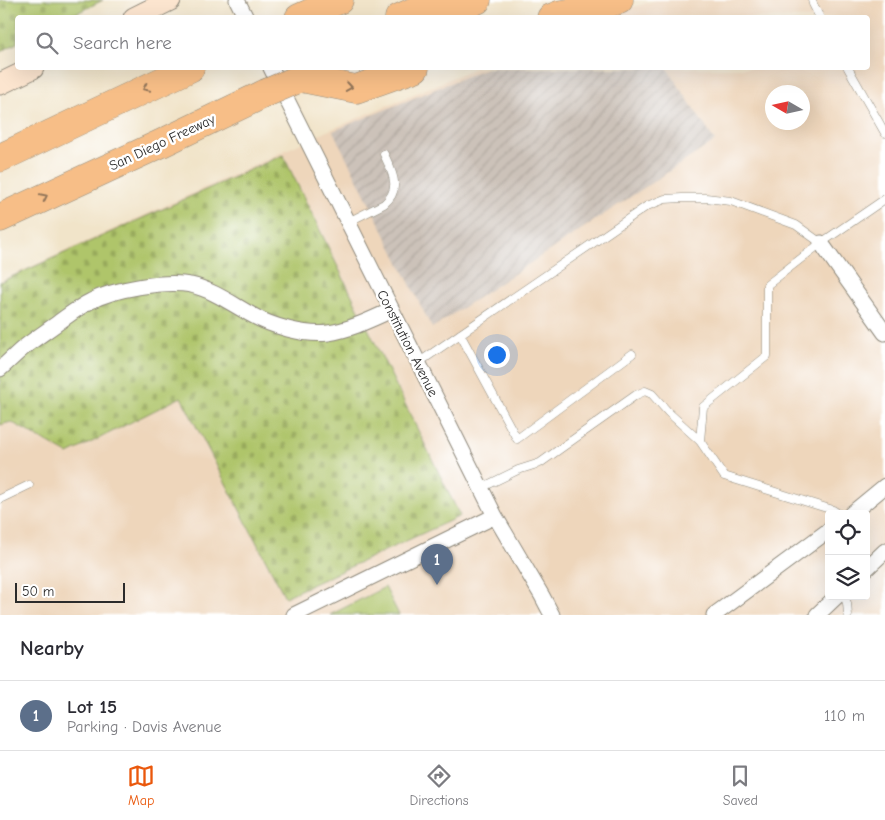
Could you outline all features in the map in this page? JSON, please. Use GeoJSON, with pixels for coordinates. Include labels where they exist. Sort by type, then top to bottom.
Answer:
{"type":"FeatureCollection","features":[{"type":"Feature","properties":{"kind":"highway"},"geometry":{"type":"LineString","coordinates":[[306,15],[339,0]]}},
{"type":"Feature","properties":{"kind":"highway"},"geometry":{"type":"LineString","coordinates":[[406,15],[439,0]]}},
{"type":"Feature","properties":{"kind":"highway"},"geometry":{"type":"LineString","coordinates":[[444,15],[477,0]]}},
{"type":"Feature","properties":{"kind":"highway"},"geometry":{"type":"LineString","coordinates":[[558,15],[584,0]]}},
{"type":"Feature","properties":{"kind":"highway"},"geometry":{"type":"LineString","coordinates":[[560,15],[619,0]]}},
{"type":"Feature","properties":{"kind":"highway"},"geometry":{"type":"LineString","coordinates":[[0,158],[186,70]]}},
{"type":"Feature","properties":{"kind":"highway"},"geometry":{"type":"LineString","coordinates":[[301,74],[356,89],[408,70]]}},
{"type":"Feature","properties":{"kind":"highway","name":"San Diego Freeway"},"geometry":{"type":"LineString","coordinates":[[0,218],[266,80],[301,74]]}},
{"type":"Feature","properties":{"kind":"highway"},"geometry":{"type":"LineString","coordinates":[[0,199],[197,106],[266,80]]}},
{"type":"Feature","properties":{"kind":"main road"},"geometry":{"type":"LineString","coordinates":[[140,15],[170,0]]}},
{"type":"Feature","properties":{"kind":"main road"},"geometry":{"type":"LineString","coordinates":[[0,84],[29,70]]}},
{"type":"Feature","properties":{"kind":"street"},"geometry":{"type":"LineString","coordinates":[[237,0],[244,15]]}},
{"type":"Feature","properties":{"kind":"street","name":"Constitution Avenue"},"geometry":{"type":"LineString","coordinates":[[266,80],[348,222],[495,516],[552,615]]}},
{"type":"Feature","properties":{"kind":"street"},"geometry":{"type":"LineString","coordinates":[[821,243],[885,333]]}},
{"type":"Feature","properties":{"kind":"street"},"geometry":{"type":"LineString","coordinates":[[0,369],[23,348],[91,301],[120,291],[148,286],[167,284],[190,285],[215,294],[254,317],[294,330],[318,334],[361,324],[392,310]]}},
{"type":"Feature","properties":{"kind":"street"},"geometry":{"type":"LineString","coordinates":[[856,510],[885,486]]}},
{"type":"Feature","properties":{"kind":"street"},"geometry":{"type":"LineString","coordinates":[[294,615],[495,516]]}},
{"type":"Feature","properties":{"kind":"street"},"geometry":{"type":"LineString","coordinates":[[714,615],[825,533]]}},
{"type":"Feature","properties":{"kind":"street"},"geometry":{"type":"LineString","coordinates":[[870,565],[885,551]]}},
{"type":"Feature","properties":{"kind":"street"},"geometry":{"type":"LineString","coordinates":[[817,615],[833,600]]}},
{"type":"Feature","properties":{"kind":"lane"},"geometry":{"type":"LineString","coordinates":[[812,0],[818,15]]}},
{"type":"Feature","properties":{"kind":"lane"},"geometry":{"type":"LineString","coordinates":[[849,70],[885,133]]}},
{"type":"Feature","properties":{"kind":"lane"},"geometry":{"type":"LineString","coordinates":[[348,222],[384,204],[393,193],[395,181],[384,154]]}},
{"type":"Feature","properties":{"kind":"lane"},"geometry":{"type":"LineString","coordinates":[[418,363],[647,206],[665,199],[706,198],[731,201],[796,225],[821,243]]}},
{"type":"Feature","properties":{"kind":"lane"},"geometry":{"type":"LineString","coordinates":[[700,441],[703,407],[766,356],[767,285],[821,243],[885,199]]}},
{"type":"Feature","properties":{"kind":"lane"},"geometry":{"type":"LineString","coordinates":[[460,334],[517,439],[632,354]]}},
{"type":"Feature","properties":{"kind":"lane"},"geometry":{"type":"LineString","coordinates":[[481,488],[518,470],[540,463],[636,394],[645,391],[652,394],[668,412],[700,441],[724,476],[833,510]]}},
{"type":"Feature","properties":{"kind":"lane"},"geometry":{"type":"LineString","coordinates":[[0,499],[29,485]]}},
{"type":"Feature","properties":{"kind":"lane"},"geometry":{"type":"LineString","coordinates":[[846,600],[848,615]]}},
{"type":"Feature","properties":{"kind":"shaded area"},"geometry":{"type":"Polygon","coordinates":[[[656,0],[885,0],[885,615],[0,615],[0,281],[332,129],[470,70],[870,70],[870,15],[607,15],[656,0]]]}},
{"type":"Feature","properties":{"kind":"shaded area"},"geometry":{"type":"Polygon","coordinates":[[[482,70],[668,70],[715,141],[432,328],[333,131],[482,70]]]}},
{"type":"Feature","properties":{"kind":"green space"},"geometry":{"type":"Polygon","coordinates":[[[0,0],[103,0],[73,15],[15,15],[15,44],[0,52],[0,0]]]}},
{"type":"Feature","properties":{"kind":"green space"},"geometry":{"type":"Polygon","coordinates":[[[283,155],[460,516],[285,597],[181,397],[68,454],[11,422],[0,425],[0,282],[283,155]]]}},
{"type":"Feature","properties":{"kind":"green space"},"geometry":{"type":"Polygon","coordinates":[[[385,587],[399,615],[330,615],[385,587]]]}},
{"type":"Feature","properties":{"kind":"place","name":"Lot 15"},"geometry":{"type":"Point","coordinates":[437,585]}}]}
